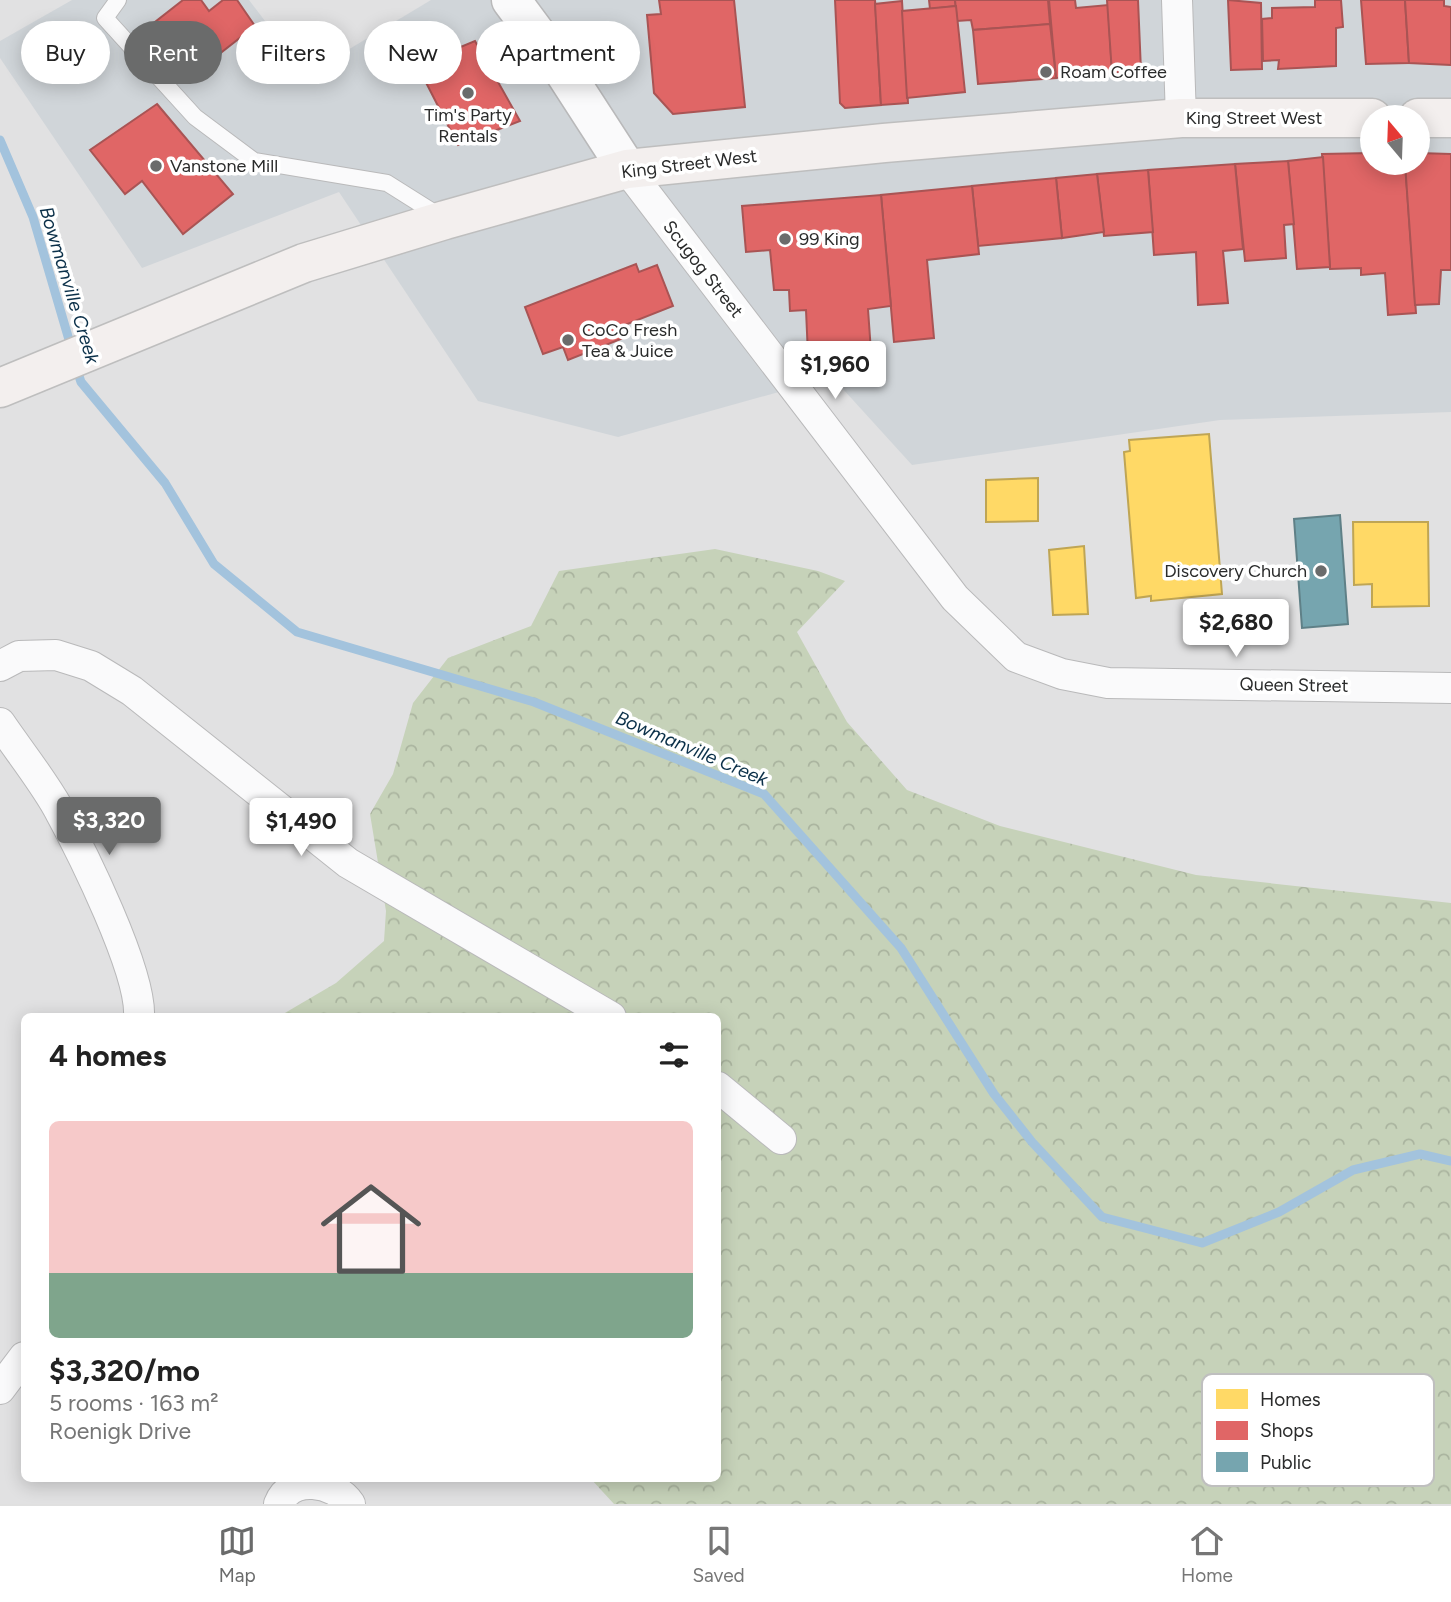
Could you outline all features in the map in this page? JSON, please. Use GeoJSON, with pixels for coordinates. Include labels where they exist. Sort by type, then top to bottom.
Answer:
{"type":"FeatureCollection","features":[{"type":"Feature","properties":{"kind":"main road","name":"King Street West"},"geometry":{"type":"LineString","coordinates":[[0,388],[304,263],[628,169],[884,143],[1181,118],[1360,118]]}},
{"type":"Feature","properties":{"kind":"main road"},"geometry":{"type":"LineString","coordinates":[[1430,118],[1451,118]]}},
{"type":"Feature","properties":{"kind":"street","name":"Scugog Street"},"geometry":{"type":"LineString","coordinates":[[511,0],[563,70],[628,169],[955,598],[1016,656]]}},
{"type":"Feature","properties":{"kind":"street"},"geometry":{"type":"LineString","coordinates":[[1177,0],[1181,118]]}},
{"type":"Feature","properties":{"kind":"street"},"geometry":{"type":"LineString","coordinates":[[0,666],[19,656],[56,655],[91,666],[132,691],[348,863],[604,1013]]}},
{"type":"Feature","properties":{"kind":"street","name":"Queen Street"},"geometry":{"type":"LineString","coordinates":[[1016,656],[1062,674],[1108,682],[1451,688]]}},
{"type":"Feature","properties":{"kind":"street"},"geometry":{"type":"LineString","coordinates":[[0,723],[58,807],[121,941],[140,1003],[139,1013]]}},
{"type":"Feature","properties":{"kind":"street"},"geometry":{"type":"LineString","coordinates":[[721,1089],[781,1139]]}},
{"type":"Feature","properties":{"kind":"street"},"geometry":{"type":"LineString","coordinates":[[0,1389],[21,1361]]}},
{"type":"Feature","properties":{"kind":"street"},"geometry":{"type":"LineString","coordinates":[[279,1504],[281,1499],[303,1484],[329,1485],[350,1504]]}},
{"type":"Feature","properties":{"kind":"lane"},"geometry":{"type":"LineString","coordinates":[[118,0],[106,18],[195,117],[254,161],[387,183],[445,220]]}},
{"type":"Feature","properties":{"kind":"shaded area"},"geometry":{"type":"Polygon","coordinates":[[[72,0],[249,0],[265,21],[236,21],[236,84],[350,84],[350,49],[364,40],[364,84],[462,84],[462,21],[396,21],[431,0],[1451,0],[1451,412],[1220,420],[912,465],[832,377],[618,437],[478,401],[339,192],[142,268],[0,58],[0,41],[21,29],[21,84],[110,84],[110,21],[35,21],[72,0]]]}},
{"type":"Feature","properties":{"kind":"green space"},"geometry":{"type":"Polygon","coordinates":[[[715,549],[818,571],[845,581],[797,632],[847,722],[907,790],[1000,826],[1196,875],[1451,903],[1451,1504],[614,1504],[594,1482],[721,1482],[721,1013],[285,1013],[336,983],[384,941],[386,911],[370,814],[393,774],[413,703],[448,658],[531,626],[559,571],[715,549]]]}},
{"type":"Feature","properties":{"kind":"building: Homes"},"geometry":{"type":"Polygon","coordinates":[[[1209,434],[1222,594],[1151,601],[1151,596],[1136,598],[1124,452],[1130,451],[1129,440],[1209,434]]]}},
{"type":"Feature","properties":{"kind":"building: Homes"},"geometry":{"type":"Polygon","coordinates":[[[1038,478],[1038,521],[986,522],[986,480],[1038,478]]]}},
{"type":"Feature","properties":{"kind":"building: Homes"},"geometry":{"type":"Polygon","coordinates":[[[1353,522],[1428,522],[1429,606],[1372,607],[1372,584],[1354,585],[1353,522]]]}},
{"type":"Feature","properties":{"kind":"building: Homes"},"geometry":{"type":"Polygon","coordinates":[[[1084,546],[1088,614],[1053,615],[1049,550],[1084,546]]]}},
{"type":"Feature","properties":{"kind":"building: Shops"},"geometry":{"type":"Polygon","coordinates":[[[183,0],[201,0],[209,11],[223,0],[237,0],[252,21],[236,21],[236,41],[222,52],[222,21],[156,21],[183,0]]]}},
{"type":"Feature","properties":{"kind":"building: Shops"},"geometry":{"type":"Polygon","coordinates":[[[659,0],[734,0],[745,107],[673,114],[654,93],[647,15],[661,14],[659,0]]]}},
{"type":"Feature","properties":{"kind":"building: Shops"},"geometry":{"type":"Polygon","coordinates":[[[835,0],[875,0],[881,105],[845,108],[840,103],[835,0]]]}},
{"type":"Feature","properties":{"kind":"building: Shops"},"geometry":{"type":"Polygon","coordinates":[[[929,0],[955,0],[956,6],[930,9],[929,0]]]}},
{"type":"Feature","properties":{"kind":"building: Shops"},"geometry":{"type":"Polygon","coordinates":[[[955,0],[1048,0],[1050,24],[973,30],[971,20],[957,21],[955,0]]]}},
{"type":"Feature","properties":{"kind":"building: Shops"},"geometry":{"type":"Polygon","coordinates":[[[1049,0],[1075,0],[1076,8],[1108,5],[1112,73],[1056,78],[1049,0]]]}},
{"type":"Feature","properties":{"kind":"building: Shops"},"geometry":{"type":"Polygon","coordinates":[[[1107,0],[1138,0],[1141,71],[1112,73],[1107,0]]]}},
{"type":"Feature","properties":{"kind":"building: Shops"},"geometry":{"type":"Polygon","coordinates":[[[1228,0],[1261,3],[1262,69],[1231,70],[1228,0]]]}},
{"type":"Feature","properties":{"kind":"building: Shops"},"geometry":{"type":"Polygon","coordinates":[[[1315,0],[1341,0],[1343,27],[1336,28],[1336,66],[1278,69],[1279,60],[1263,61],[1262,19],[1272,18],[1272,8],[1315,7],[1315,0]]]}},
{"type":"Feature","properties":{"kind":"building: Shops"},"geometry":{"type":"Polygon","coordinates":[[[1361,0],[1405,0],[1409,63],[1366,64],[1361,0]]]}},
{"type":"Feature","properties":{"kind":"building: Shops"},"geometry":{"type":"Polygon","coordinates":[[[1405,0],[1444,0],[1444,6],[1451,7],[1451,65],[1409,63],[1405,0]]]}},
{"type":"Feature","properties":{"kind":"building: Shops"},"geometry":{"type":"Polygon","coordinates":[[[902,1],[908,103],[881,105],[875,4],[902,1]]]}},
{"type":"Feature","properties":{"kind":"building: Shops"},"geometry":{"type":"Polygon","coordinates":[[[956,6],[965,92],[907,98],[902,11],[956,6]]]}},
{"type":"Feature","properties":{"kind":"building: Shops"},"geometry":{"type":"Polygon","coordinates":[[[1050,24],[1056,78],[978,84],[973,30],[1050,24]]]}},
{"type":"Feature","properties":{"kind":"building: Shops","name":"Tim's Party Rentals"},"geometry":{"type":"Polygon","coordinates":[[[475,41],[476,84],[499,84],[520,121],[458,145],[427,84],[462,84],[462,46],[475,41]]]}},
{"type":"Feature","properties":{"kind":"building: Shops","name":"Vanstone Mill"},"geometry":{"type":"Polygon","coordinates":[[[157,104],[233,194],[183,234],[142,181],[125,194],[90,150],[157,104]]]}},
{"type":"Feature","properties":{"kind":"building: Shops"},"geometry":{"type":"Polygon","coordinates":[[[1360,153],[1360,175],[1406,175],[1416,313],[1388,315],[1385,273],[1361,275],[1361,268],[1330,269],[1322,154],[1360,153]]]}},
{"type":"Feature","properties":{"kind":"building: Shops"},"geometry":{"type":"Polygon","coordinates":[[[1430,153],[1451,154],[1451,270],[1441,270],[1439,304],[1415,305],[1406,175],[1430,175],[1430,153]]]}},
{"type":"Feature","properties":{"kind":"building: Shops"},"geometry":{"type":"Polygon","coordinates":[[[1323,157],[1330,267],[1297,269],[1288,161],[1323,157]]]}},
{"type":"Feature","properties":{"kind":"building: Shops"},"geometry":{"type":"Polygon","coordinates":[[[1288,161],[1294,224],[1284,225],[1286,258],[1245,261],[1235,164],[1288,161]]]}},
{"type":"Feature","properties":{"kind":"building: Shops"},"geometry":{"type":"Polygon","coordinates":[[[1235,164],[1243,249],[1223,251],[1228,303],[1198,305],[1196,252],[1154,255],[1148,170],[1235,164]]]}},
{"type":"Feature","properties":{"kind":"building: Shops"},"geometry":{"type":"Polygon","coordinates":[[[1148,170],[1153,232],[1104,236],[1097,174],[1148,170]]]}},
{"type":"Feature","properties":{"kind":"building: Shops"},"geometry":{"type":"Polygon","coordinates":[[[1097,174],[1104,232],[1062,238],[1056,178],[1097,174]]]}},
{"type":"Feature","properties":{"kind":"building: Shops"},"geometry":{"type":"Polygon","coordinates":[[[1056,178],[1062,238],[978,246],[972,186],[1056,178]]]}},
{"type":"Feature","properties":{"kind":"building: Shops"},"geometry":{"type":"Polygon","coordinates":[[[972,186],[979,254],[927,260],[934,338],[894,342],[881,195],[972,186]]]}},
{"type":"Feature","properties":{"kind":"building: Shops"},"geometry":{"type":"Polygon","coordinates":[[[881,195],[891,306],[868,309],[871,352],[808,355],[806,310],[790,311],[789,290],[774,290],[770,250],[746,252],[742,206],[881,195]]]}},
{"type":"Feature","properties":{"kind":"building: Shops"},"geometry":{"type":"Polygon","coordinates":[[[636,264],[639,272],[657,265],[673,306],[617,328],[621,339],[568,360],[563,347],[543,354],[525,307],[636,264]]]}},
{"type":"Feature","properties":{"kind":"building: Public","name":"Discovery Church"},"geometry":{"type":"Polygon","coordinates":[[[1340,515],[1348,624],[1302,628],[1294,519],[1340,515]]]}},
{"type":"Feature","properties":{"kind":"waterway","name":"Bowmanville Creek"},"geometry":{"type":"LineString","coordinates":[[0,140],[33,217],[72,350]]}},
{"type":"Feature","properties":{"kind":"waterway","name":"Bowmanville Creek"},"geometry":{"type":"LineString","coordinates":[[76,367],[81,382],[165,483],[214,564],[297,632],[534,702],[764,794],[901,948],[994,1094],[1032,1142],[1102,1217],[1202,1243],[1279,1212],[1353,1170],[1420,1154],[1451,1161]]}},
{"type":"Feature","properties":{"kind":"place","name":"Roam Coffee"},"geometry":{"type":"Point","coordinates":[1046,72]}},
{"type":"Feature","properties":{"kind":"place","name":"Tim's Party Rentals"},"geometry":{"type":"Point","coordinates":[468,93]}},
{"type":"Feature","properties":{"kind":"place","name":"Vanstone Mill"},"geometry":{"type":"Point","coordinates":[156,166]}},
{"type":"Feature","properties":{"kind":"place","name":"99 King"},"geometry":{"type":"Point","coordinates":[785,239]}},
{"type":"Feature","properties":{"kind":"place","name":"CoCo Fresh Tea & Juice"},"geometry":{"type":"Point","coordinates":[568,340]}},
{"type":"Feature","properties":{"kind":"place","name":"Discovery Church"},"geometry":{"type":"Point","coordinates":[1321,571]}}]}
